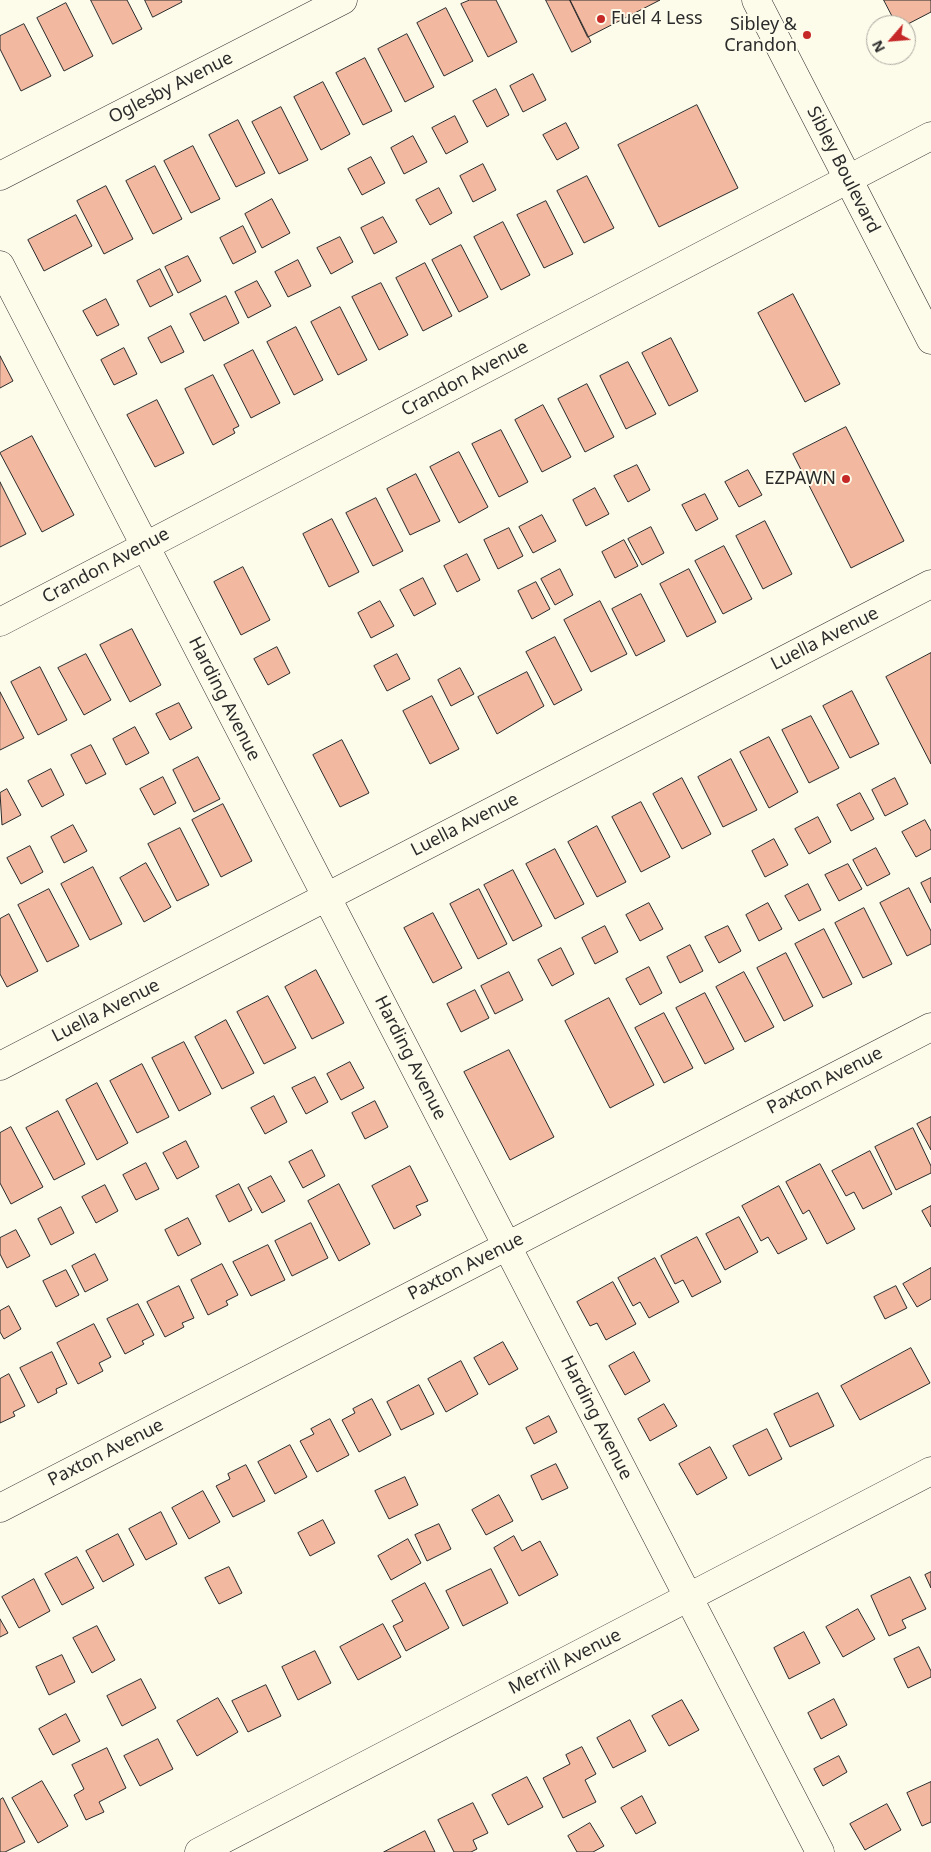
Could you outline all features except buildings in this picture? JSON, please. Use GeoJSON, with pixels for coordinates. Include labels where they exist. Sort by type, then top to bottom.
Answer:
{"type":"FeatureCollection","features":[{"type":"Feature","properties":{"kind":"street","name":"Oglesby Avenue"},"geometry":{"type":"LineString","coordinates":[[0,176],[343,0]]}},
{"type":"Feature","properties":{"kind":"street","name":"Sibley Boulevard"},"geometry":{"type":"LineString","coordinates":[[756,0],[931,340]]}},
{"type":"Feature","properties":{"kind":"street","name":"Crandon Avenue"},"geometry":{"type":"LineString","coordinates":[[0,622],[931,136]]}},
{"type":"Feature","properties":{"kind":"street","name":"Harding Avenue"},"geometry":{"type":"LineString","coordinates":[[0,265],[820,1852]]}},
{"type":"Feature","properties":{"kind":"street","name":"Luella Avenue"},"geometry":{"type":"LineString","coordinates":[[0,1066],[931,584]]}},
{"type":"Feature","properties":{"kind":"street","name":"Paxton Avenue"},"geometry":{"type":"LineString","coordinates":[[0,1508],[931,1027]]}},
{"type":"Feature","properties":{"kind":"street","name":"Merrill Avenue"},"geometry":{"type":"LineString","coordinates":[[199,1852],[931,1471]]}},
{"type":"Feature","properties":{"kind":"place","name":"Fuel 4 Less"},"geometry":{"type":"Point","coordinates":[601,19]}},
{"type":"Feature","properties":{"kind":"place","name":"Sibley & Crandon"},"geometry":{"type":"Point","coordinates":[807,35]}},
{"type":"Feature","properties":{"kind":"place","name":"EZPAWN"},"geometry":{"type":"Point","coordinates":[846,479]}}]}
